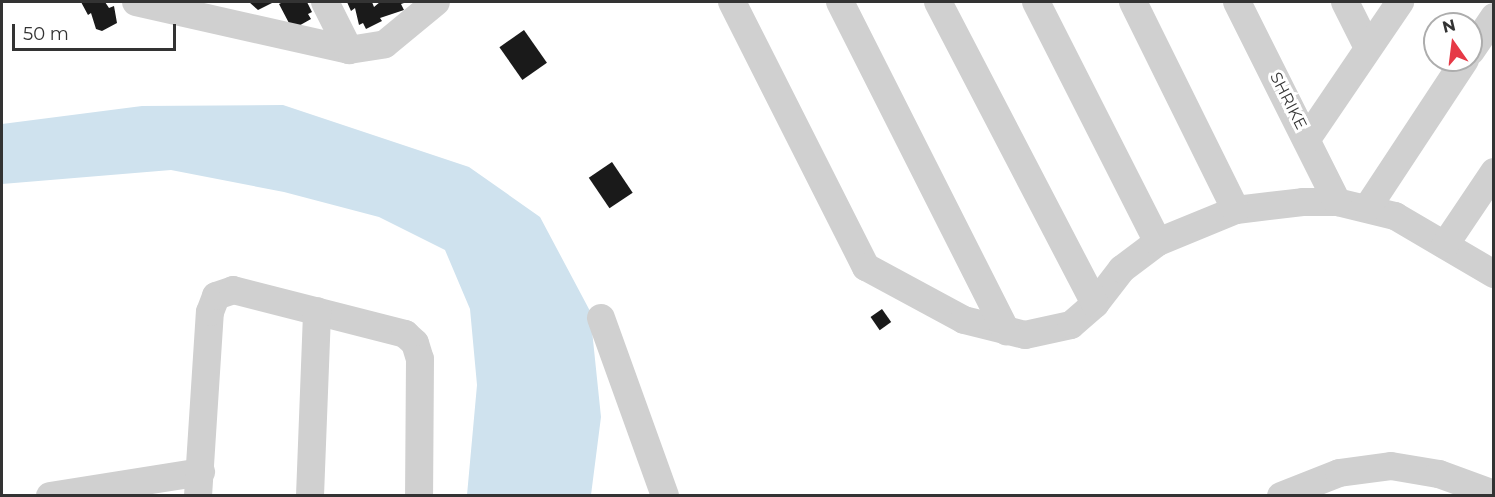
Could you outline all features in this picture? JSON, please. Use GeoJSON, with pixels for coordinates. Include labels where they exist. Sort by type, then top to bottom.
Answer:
{"type":"FeatureCollection","features":[{"type":"Feature","properties":{"kind":"street"},"geometry":{"type":"LineString","coordinates":[[136,2],[227,11],[348,50],[385,44],[430,4]]}},
{"type":"Feature","properties":{"kind":"street"},"geometry":{"type":"LineString","coordinates":[[325,2],[348,50]]}},
{"type":"Feature","properties":{"kind":"street"},"geometry":{"type":"LineString","coordinates":[[732,2],[866,267],[964,320],[1006,332],[1046,333],[1071,325],[1095,304],[1122,269],[1158,242],[1236,210],[1337,202],[1368,207],[1395,216],[1494,274]]}},
{"type":"Feature","properties":{"kind":"street"},"geometry":{"type":"LineString","coordinates":[[840,2],[1006,332]]}},
{"type":"Feature","properties":{"kind":"street"},"geometry":{"type":"LineString","coordinates":[[938,2],[1095,304]]}},
{"type":"Feature","properties":{"kind":"street"},"geometry":{"type":"LineString","coordinates":[[1036,2],[1158,242]]}},
{"type":"Feature","properties":{"kind":"street"},"geometry":{"type":"LineString","coordinates":[[1133,2],[1236,210]]}},
{"type":"Feature","properties":{"kind":"street","name":"SHRIKE"},"geometry":{"type":"LineString","coordinates":[[1237,2],[1337,202]]}},
{"type":"Feature","properties":{"kind":"street"},"geometry":{"type":"LineString","coordinates":[[1344,2],[1368,48]]}},
{"type":"Feature","properties":{"kind":"street"},"geometry":{"type":"LineString","coordinates":[[1307,139],[1400,2]]}},
{"type":"Feature","properties":{"kind":"street"},"geometry":{"type":"LineString","coordinates":[[1483,33],[1494,17]]}},
{"type":"Feature","properties":{"kind":"street"},"geometry":{"type":"LineString","coordinates":[[1368,207],[1457,72]]}},
{"type":"Feature","properties":{"kind":"street"},"geometry":{"type":"LineString","coordinates":[[1445,244],[1494,172]]}},
{"type":"Feature","properties":{"kind":"street"},"geometry":{"type":"LineString","coordinates":[[50,495],[200,484],[210,312],[216,296],[233,290],[405,333],[415,343],[420,359],[419,495]]}},
{"type":"Feature","properties":{"kind":"street"},"geometry":{"type":"LineString","coordinates":[[310,495],[317,311]]}},
{"type":"Feature","properties":{"kind":"street"},"geometry":{"type":"LineString","coordinates":[[601,318],[665,495]]}},
{"type":"Feature","properties":{"kind":"street"},"geometry":{"type":"LineString","coordinates":[[1281,495],[1339,472],[1391,466],[1439,474],[1494,494]]}},
{"type":"Feature","properties":{"kind":"water"},"geometry":{"type":"Polygon","coordinates":[[[283,105],[469,167],[540,217],[590,311],[601,417],[591,495],[467,495],[477,385],[470,309],[445,250],[379,217],[284,192],[171,170],[2,184],[2,124],[142,106],[283,105]]]}},
{"type":"Feature","properties":{"kind":"building"},"geometry":{"type":"Polygon","coordinates":[[[81,2],[105,2],[109,8],[114,6],[117,23],[102,31],[96,29],[91,13],[88,15],[81,2]]]}},
{"type":"Feature","properties":{"kind":"building"},"geometry":{"type":"Polygon","coordinates":[[[249,2],[274,2],[258,10],[249,2]]]}},
{"type":"Feature","properties":{"kind":"building"},"geometry":{"type":"Polygon","coordinates":[[[307,2],[312,12],[308,14],[311,19],[295,28],[290,25],[279,4],[307,2]]]}},
{"type":"Feature","properties":{"kind":"building"},"geometry":{"type":"Polygon","coordinates":[[[347,2],[372,2],[374,7],[380,2],[407,2],[401,4],[404,10],[380,18],[382,21],[366,29],[363,23],[359,25],[355,8],[351,11],[347,2]]]}},
{"type":"Feature","properties":{"kind":"building"},"geometry":{"type":"Polygon","coordinates":[[[524,30],[547,63],[522,80],[499,47],[524,30]]]}},
{"type":"Feature","properties":{"kind":"building"},"geometry":{"type":"Polygon","coordinates":[[[612,162],[633,193],[609,208],[589,178],[612,162]]]}},
{"type":"Feature","properties":{"kind":"building"},"geometry":{"type":"Polygon","coordinates":[[[882,309],[891,322],[880,330],[871,317],[882,309]]]}}]}
